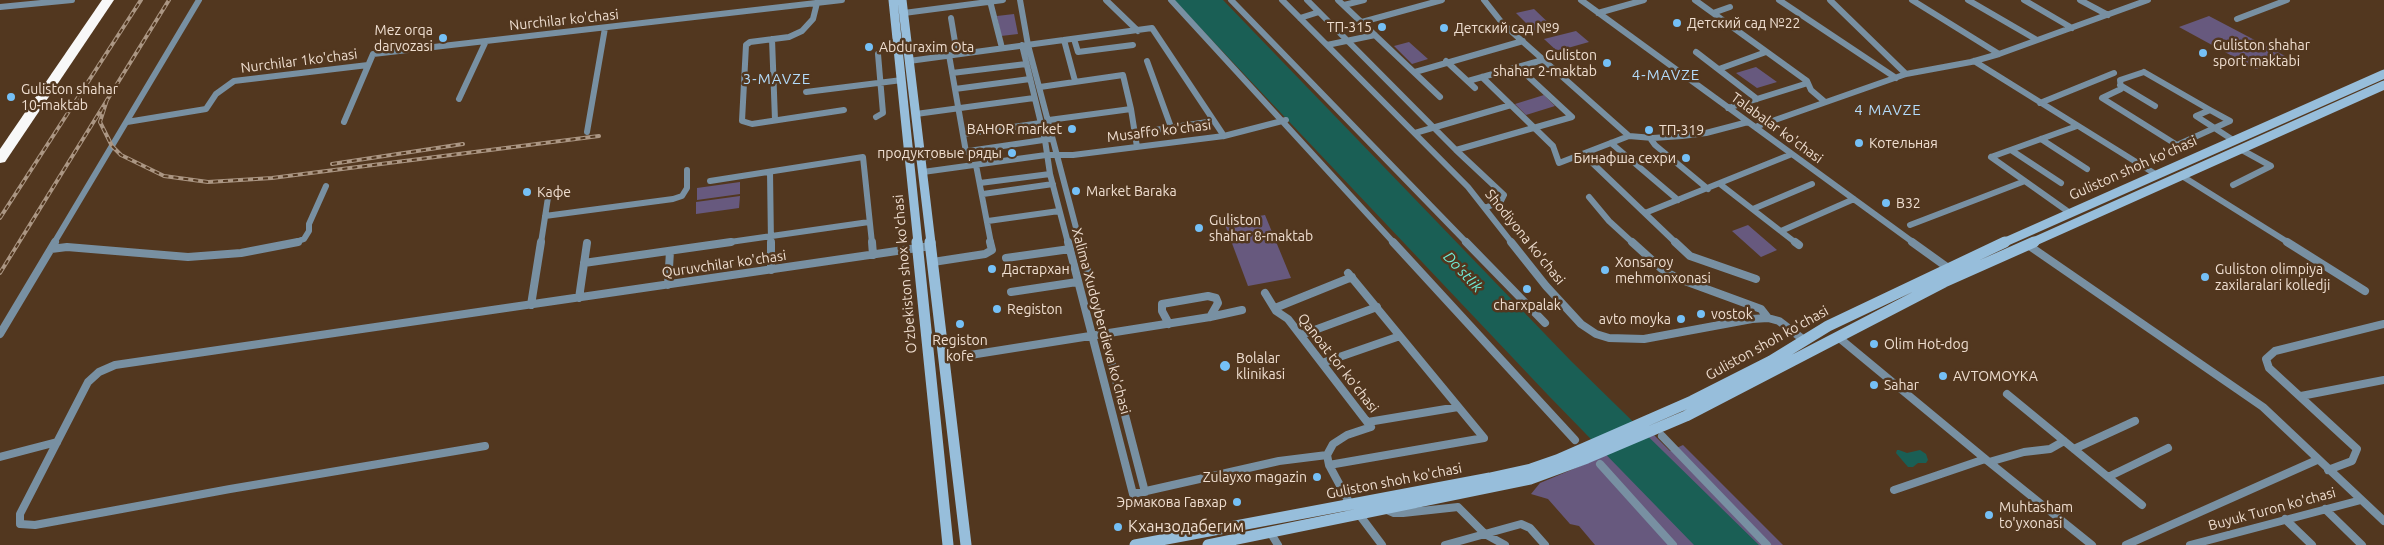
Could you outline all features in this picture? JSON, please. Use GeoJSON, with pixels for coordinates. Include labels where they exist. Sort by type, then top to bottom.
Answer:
{"type":"FeatureCollection","features":[{"type":"Feature","properties":{"kind":"highway"},"geometry":{"type":"LineString","coordinates":[[0,145],[100,0]]}},
{"type":"Feature","properties":{"kind":"highway"},"geometry":{"type":"LineString","coordinates":[[0,159],[108,0]]}},
{"type":"Feature","properties":{"kind":"main road","name":"O'zbekiston shox ko'chasi"},"geometry":{"type":"LineString","coordinates":[[893,0],[948,545]]}},
{"type":"Feature","properties":{"kind":"main road","name":"O'zbekiston shox ko'chasi"},"geometry":{"type":"LineString","coordinates":[[902,0],[966,545]]}},
{"type":"Feature","properties":{"kind":"main road","name":"Guliston shoh ko'chasi"},"geometry":{"type":"LineString","coordinates":[[1655,429],[1828,326],[1948,268],[2384,74]]}},
{"type":"Feature","properties":{"kind":"main road","name":"Guliston shoh ko'chasi"},"geometry":{"type":"LineString","coordinates":[[1208,545],[1270,532],[1354,509],[1531,468],[1580,449],[1655,429],[1743,388],[1838,337],[1959,276],[2384,85]]}},
{"type":"Feature","properties":{"kind":"main road","name":"Guliston shoh ko'chasi"},"geometry":{"type":"LineString","coordinates":[[1134,545],[1156,543],[1354,509],[1383,508],[1530,479],[1580,449]]}},
{"type":"Feature","properties":{"kind":"street"},"geometry":{"type":"LineString","coordinates":[[0,7],[72,0]]}},
{"type":"Feature","properties":{"kind":"street"},"geometry":{"type":"LineString","coordinates":[[0,334],[199,0]]}},
{"type":"Feature","properties":{"kind":"street","name":"Nurchilar ko'chasi"},"geometry":{"type":"LineString","coordinates":[[368,65],[373,54],[842,0]]}},
{"type":"Feature","properties":{"kind":"street"},"geometry":{"type":"LineString","coordinates":[[904,13],[951,3],[1002,0]]}},
{"type":"Feature","properties":{"kind":"street"},"geometry":{"type":"LineString","coordinates":[[1020,0],[1025,45]]}},
{"type":"Feature","properties":{"kind":"street"},"geometry":{"type":"LineString","coordinates":[[1106,0],[1138,31]]}},
{"type":"Feature","properties":{"kind":"street"},"geometry":{"type":"LineString","coordinates":[[1171,0],[1285,120],[1580,449]]}},
{"type":"Feature","properties":{"kind":"street"},"geometry":{"type":"LineString","coordinates":[[1231,0],[1545,323]]}},
{"type":"Feature","properties":{"kind":"street","name":"Shodiyona ko'chasi"},"geometry":{"type":"LineString","coordinates":[[1282,0],[1468,187],[1546,286],[1581,324],[1596,334],[1609,338],[1644,339],[1752,318],[1768,318]]}},
{"type":"Feature","properties":{"kind":"street"},"geometry":{"type":"LineString","coordinates":[[1307,0],[1456,150],[1504,195],[1501,201],[1485,208]]}},
{"type":"Feature","properties":{"kind":"street"},"geometry":{"type":"LineString","coordinates":[[1338,0],[1440,97]]}},
{"type":"Feature","properties":{"kind":"street"},"geometry":{"type":"LineString","coordinates":[[1344,5],[1364,0]]}},
{"type":"Feature","properties":{"kind":"street"},"geometry":{"type":"LineString","coordinates":[[1362,22],[1429,2],[1442,0]]}},
{"type":"Feature","properties":{"kind":"street"},"geometry":{"type":"LineString","coordinates":[[1484,0],[1504,24],[1523,42],[1629,136]]}},
{"type":"Feature","properties":{"kind":"street"},"geometry":{"type":"LineString","coordinates":[[1582,1],[1593,0]]}},
{"type":"Feature","properties":{"kind":"street"},"geometry":{"type":"LineString","coordinates":[[1598,13],[1644,0]]}},
{"type":"Feature","properties":{"kind":"street"},"geometry":{"type":"LineString","coordinates":[[1695,0],[1808,84],[1811,90],[1825,102]]}},
{"type":"Feature","properties":{"kind":"street"},"geometry":{"type":"LineString","coordinates":[[1713,13],[1730,7],[1721,0]]}},
{"type":"Feature","properties":{"kind":"street"},"geometry":{"type":"LineString","coordinates":[[1778,0],[1896,78]]}},
{"type":"Feature","properties":{"kind":"street"},"geometry":{"type":"LineString","coordinates":[[1830,0],[1906,74]]}},
{"type":"Feature","properties":{"kind":"street"},"geometry":{"type":"LineString","coordinates":[[1912,0],[1999,54]]}},
{"type":"Feature","properties":{"kind":"street"},"geometry":{"type":"LineString","coordinates":[[1968,0],[2037,40]]}},
{"type":"Feature","properties":{"kind":"street"},"geometry":{"type":"LineString","coordinates":[[2024,0],[2072,28]]}},
{"type":"Feature","properties":{"kind":"street"},"geometry":{"type":"LineString","coordinates":[[2080,0],[2108,15]]}},
{"type":"Feature","properties":{"kind":"street"},"geometry":{"type":"LineString","coordinates":[[1482,77],[1553,146],[1559,163],[1629,136],[1650,138],[1706,133],[1751,125],[1906,74],[1974,61],[1999,54],[2108,15],[2138,1],[2148,0]]}},
{"type":"Feature","properties":{"kind":"street"},"geometry":{"type":"LineString","coordinates":[[2237,19],[2287,0]]}},
{"type":"Feature","properties":{"kind":"street","name":"Talabalar ko'chasi"},"geometry":{"type":"LineString","coordinates":[[1582,1],[1959,276]]}},
{"type":"Feature","properties":{"kind":"street"},"geometry":{"type":"LineString","coordinates":[[990,2],[1002,48]]}},
{"type":"Feature","properties":{"kind":"street"},"geometry":{"type":"LineString","coordinates":[[817,3],[813,19],[805,29],[789,37],[750,42],[744,48],[742,121],[748,124],[844,110]]}},
{"type":"Feature","properties":{"kind":"street"},"geometry":{"type":"LineString","coordinates":[[1300,18],[1319,12]]}},
{"type":"Feature","properties":{"kind":"street"},"geometry":{"type":"LineString","coordinates":[[951,18],[952,74],[966,152]]}},
{"type":"Feature","properties":{"kind":"street"},"geometry":{"type":"LineString","coordinates":[[587,132],[605,28]]}},
{"type":"Feature","properties":{"kind":"street"},"geometry":{"type":"LineString","coordinates":[[909,60],[1152,28],[1224,136]]}},
{"type":"Feature","properties":{"kind":"street"},"geometry":{"type":"LineString","coordinates":[[1327,45],[1375,35]]}},
{"type":"Feature","properties":{"kind":"street"},"geometry":{"type":"LineString","coordinates":[[772,39],[775,120]]}},
{"type":"Feature","properties":{"kind":"street"},"geometry":{"type":"LineString","coordinates":[[1074,39],[1078,52],[1133,45]]}},
{"type":"Feature","properties":{"kind":"street"},"geometry":{"type":"LineString","coordinates":[[1064,40],[1076,81]]}},
{"type":"Feature","properties":{"kind":"street"},"geometry":{"type":"LineString","coordinates":[[460,99],[486,41]]}},
{"type":"Feature","properties":{"kind":"street"},"geometry":{"type":"LineString","coordinates":[[1414,72],[1446,61],[1523,42]]}},
{"type":"Feature","properties":{"kind":"street","name":"Xalima Xudoyberdieva ko'chasi"},"geometry":{"type":"LineString","coordinates":[[1025,45],[1040,86],[1145,492],[1133,494],[1050,174],[1045,140],[1026,64],[1025,45]]}},
{"type":"Feature","properties":{"kind":"street"},"geometry":{"type":"LineString","coordinates":[[1696,52],[1757,99]]}},
{"type":"Feature","properties":{"kind":"street"},"geometry":{"type":"LineString","coordinates":[[1719,69],[1766,52]]}},
{"type":"Feature","properties":{"kind":"street"},"geometry":{"type":"LineString","coordinates":[[876,117],[883,114],[878,54]]}},
{"type":"Feature","properties":{"kind":"street"},"geometry":{"type":"LineString","coordinates":[[1468,81],[1543,60]]}},
{"type":"Feature","properties":{"kind":"street"},"geometry":{"type":"LineString","coordinates":[[1147,61],[1170,127]]}},
{"type":"Feature","properties":{"kind":"street"},"geometry":{"type":"LineString","coordinates":[[1446,61],[1475,88]]}},
{"type":"Feature","properties":{"kind":"street"},"geometry":{"type":"LineString","coordinates":[[1974,61],[2157,175]]}},
{"type":"Feature","properties":{"kind":"street"},"geometry":{"type":"LineString","coordinates":[[952,74],[1026,64]]}},
{"type":"Feature","properties":{"kind":"street"},"geometry":{"type":"LineString","coordinates":[[344,122],[368,65]]}},
{"type":"Feature","properties":{"kind":"street","name":"Nurchilar 1ko'chasi"},"geometry":{"type":"LineString","coordinates":[[127,122],[206,109],[216,94],[234,81],[368,65]]}},
{"type":"Feature","properties":{"kind":"street"},"geometry":{"type":"LineString","coordinates":[[1456,150],[1572,117],[1518,67]]}},
{"type":"Feature","properties":{"kind":"street"},"geometry":{"type":"LineString","coordinates":[[2144,72],[2210,110],[2230,121],[2177,144],[2102,98],[2121,88],[2120,80],[2144,72]]}},
{"type":"Feature","properties":{"kind":"street"},"geometry":{"type":"LineString","coordinates":[[2040,103],[2114,73]]}},
{"type":"Feature","properties":{"kind":"street"},"geometry":{"type":"LineString","coordinates":[[1040,86],[1123,74],[1137,147]]}},
{"type":"Feature","properties":{"kind":"street"},"geometry":{"type":"LineString","coordinates":[[955,89],[1030,79]]}},
{"type":"Feature","properties":{"kind":"street"},"geometry":{"type":"LineString","coordinates":[[806,92],[902,80]]}},
{"type":"Feature","properties":{"kind":"street"},"geometry":{"type":"LineString","coordinates":[[1728,108],[1808,84]]}},
{"type":"Feature","properties":{"kind":"street"},"geometry":{"type":"LineString","coordinates":[[2120,85],[2155,106]]}},
{"type":"Feature","properties":{"kind":"street"},"geometry":{"type":"LineString","coordinates":[[916,114],[1034,98]]}},
{"type":"Feature","properties":{"kind":"street"},"geometry":{"type":"LineString","coordinates":[[1415,134],[1511,105]]}},
{"type":"Feature","properties":{"kind":"street"},"geometry":{"type":"LineString","coordinates":[[1049,120],[1131,109]]}},
{"type":"Feature","properties":{"kind":"street"},"geometry":{"type":"LineString","coordinates":[[2210,110],[2196,116],[2233,140]]}},
{"type":"Feature","properties":{"kind":"street","name":"Musaffo ko'chasi"},"geometry":{"type":"LineString","coordinates":[[923,172],[1046,155],[1073,155],[1224,136],[1262,128],[1285,120]]}},
{"type":"Feature","properties":{"kind":"street"},"geometry":{"type":"LineString","coordinates":[[1135,133],[1214,121]]}},
{"type":"Feature","properties":{"kind":"street"},"geometry":{"type":"LineString","coordinates":[[963,134],[1041,123]]}},
{"type":"Feature","properties":{"kind":"street"},"geometry":{"type":"LineString","coordinates":[[2070,213],[1991,157],[2077,126]]}},
{"type":"Feature","properties":{"kind":"street"},"geometry":{"type":"LineString","coordinates":[[1650,138],[1655,145],[1708,189]]}},
{"type":"Feature","properties":{"kind":"street"},"geometry":{"type":"LineString","coordinates":[[2041,138],[2087,169]]}},
{"type":"Feature","properties":{"kind":"street"},"geometry":{"type":"LineString","coordinates":[[921,158],[1054,139]]}},
{"type":"Feature","properties":{"kind":"street"},"geometry":{"type":"LineString","coordinates":[[1611,143],[1678,200]]}},
{"type":"Feature","properties":{"kind":"street"},"geometry":{"type":"LineString","coordinates":[[2011,150],[2061,183]]}},
{"type":"Feature","properties":{"kind":"street"},"geometry":{"type":"LineString","coordinates":[[2233,185],[2271,166],[2242,150]]}},
{"type":"Feature","properties":{"kind":"street"},"geometry":{"type":"LineString","coordinates":[[1583,154],[1690,256],[1756,279]]}},
{"type":"Feature","properties":{"kind":"street"},"geometry":{"type":"LineString","coordinates":[[1645,213],[1792,154]]}},
{"type":"Feature","properties":{"kind":"street"},"geometry":{"type":"LineString","coordinates":[[710,181],[863,157],[873,255]]}},
{"type":"Feature","properties":{"kind":"street"},"geometry":{"type":"LineString","coordinates":[[933,262],[989,253],[992,247],[976,165]]}},
{"type":"Feature","properties":{"kind":"street"},"geometry":{"type":"LineString","coordinates":[[545,216],[673,199],[682,196],[687,188],[687,170]]}},
{"type":"Feature","properties":{"kind":"street"},"geometry":{"type":"LineString","coordinates":[[770,172],[771,270]]}},
{"type":"Feature","properties":{"kind":"street"},"geometry":{"type":"LineString","coordinates":[[980,183],[1050,174]]}},
{"type":"Feature","properties":{"kind":"street"},"geometry":{"type":"LineString","coordinates":[[2182,176],[2365,291]]}},
{"type":"Feature","properties":{"kind":"street"},"geometry":{"type":"LineString","coordinates":[[1910,225],[2025,181]]}},
{"type":"Feature","properties":{"kind":"street"},"geometry":{"type":"LineString","coordinates":[[983,194],[1053,184]]}},
{"type":"Feature","properties":{"kind":"street"},"geometry":{"type":"LineString","coordinates":[[1720,184],[1799,245]]}},
{"type":"Feature","properties":{"kind":"street"},"geometry":{"type":"LineString","coordinates":[[1753,209],[1812,184]]}},
{"type":"Feature","properties":{"kind":"street"},"geometry":{"type":"LineString","coordinates":[[51,249],[67,247],[188,258],[241,253],[298,242],[304,239],[309,231],[309,224],[326,186]]}},
{"type":"Feature","properties":{"kind":"street"},"geometry":{"type":"LineString","coordinates":[[530,305],[549,191]]}},
{"type":"Feature","properties":{"kind":"street"},"geometry":{"type":"LineString","coordinates":[[1589,197],[1609,221],[1664,271],[1682,280],[1761,309],[1768,318],[1779,321],[1804,340]]}},
{"type":"Feature","properties":{"kind":"street"},"geometry":{"type":"LineString","coordinates":[[1781,231],[1854,199]]}},
{"type":"Feature","properties":{"kind":"street"},"geometry":{"type":"LineString","coordinates":[[988,221],[1060,211]]}},
{"type":"Feature","properties":{"kind":"street","name":"Quruvchilar ko'chasi"},"geometry":{"type":"LineString","coordinates":[[584,263],[869,222]]}},
{"type":"Feature","properties":{"kind":"street"},"geometry":{"type":"LineString","coordinates":[[579,298],[588,244]]}},
{"type":"Feature","properties":{"kind":"street"},"geometry":{"type":"LineString","coordinates":[[2028,245],[2263,407],[2384,521]]}},
{"type":"Feature","properties":{"kind":"street","name":"Quruvchilar ko'chasi"},"geometry":{"type":"LineString","coordinates":[[485,446],[230,489],[35,525],[20,524],[20,514],[88,382],[99,372],[115,365],[931,246]]}},
{"type":"Feature","properties":{"kind":"street"},"geometry":{"type":"LineString","coordinates":[[1006,258],[1070,249]]}},
{"type":"Feature","properties":{"kind":"street"},"geometry":{"type":"LineString","coordinates":[[668,285],[670,251]]}},
{"type":"Feature","properties":{"kind":"street"},"geometry":{"type":"LineString","coordinates":[[1275,308],[1350,275],[1484,438],[1329,465]]}},
{"type":"Feature","properties":{"kind":"street"},"geometry":{"type":"LineString","coordinates":[[1011,292],[1077,282]]}},
{"type":"Feature","properties":{"kind":"street","name":"Qanoat tor ko'chasi"},"geometry":{"type":"LineString","coordinates":[[1265,293],[1275,308],[1288,319],[1301,335],[1370,425]]}},
{"type":"Feature","properties":{"kind":"street"},"geometry":{"type":"LineString","coordinates":[[1169,324],[1162,311],[1162,304],[1201,297],[1213,296],[1218,300],[1218,305],[1210,317]]}},
{"type":"Feature","properties":{"kind":"street"},"geometry":{"type":"LineString","coordinates":[[1301,335],[1377,307]]}},
{"type":"Feature","properties":{"kind":"street"},"geometry":{"type":"LineString","coordinates":[[945,359],[1104,332],[1169,324],[1242,310]]}},
{"type":"Feature","properties":{"kind":"street"},"geometry":{"type":"LineString","coordinates":[[2328,470],[2352,461],[2357,449],[2269,368],[2266,359],[2275,351],[2384,324]]}},
{"type":"Feature","properties":{"kind":"street"},"geometry":{"type":"LineString","coordinates":[[1322,363],[1400,336]]}},
{"type":"Feature","properties":{"kind":"street"},"geometry":{"type":"LineString","coordinates":[[1838,337],[1987,461],[2092,545]]}},
{"type":"Feature","properties":{"kind":"street"},"geometry":{"type":"LineString","coordinates":[[2301,396],[2384,380]]}},
{"type":"Feature","properties":{"kind":"street"},"geometry":{"type":"LineString","coordinates":[[2007,394],[2142,505]]}},
{"type":"Feature","properties":{"kind":"street"},"geometry":{"type":"LineString","coordinates":[[1382,545],[1354,509],[1329,465],[1327,454],[1333,444],[1347,435],[1370,425],[1458,407]]}},
{"type":"Feature","properties":{"kind":"street"},"geometry":{"type":"LineString","coordinates":[[2074,449],[2135,421]]}},
{"type":"Feature","properties":{"kind":"street"},"geometry":{"type":"LineString","coordinates":[[1655,429],[1767,545]]}},
{"type":"Feature","properties":{"kind":"street"},"geometry":{"type":"LineString","coordinates":[[1894,490],[1987,461],[2024,452],[2050,449],[2064,441]]}},
{"type":"Feature","properties":{"kind":"street"},"geometry":{"type":"LineString","coordinates":[[0,456],[33,450],[58,442]]}},
{"type":"Feature","properties":{"kind":"street"},"geometry":{"type":"LineString","coordinates":[[2108,477],[2168,448]]}},
{"type":"Feature","properties":{"kind":"street"},"geometry":{"type":"LineString","coordinates":[[1145,492],[1279,461],[1327,454]]}},
{"type":"Feature","properties":{"kind":"street"},"geometry":{"type":"LineString","coordinates":[[2126,545],[2318,460]]}},
{"type":"Feature","properties":{"kind":"street"},"geometry":{"type":"LineString","coordinates":[[1600,464],[1673,545]]}},
{"type":"Feature","properties":{"kind":"street","name":"Buyuk Turon ko'chasi"},"geometry":{"type":"LineString","coordinates":[[2190,545],[2285,518],[2361,500]]}},
{"type":"Feature","properties":{"kind":"street"},"geometry":{"type":"LineString","coordinates":[[1383,508],[1394,513],[1458,507],[1485,534],[1505,545]]}},
{"type":"Feature","properties":{"kind":"street"},"geometry":{"type":"LineString","coordinates":[[2325,509],[2362,545]]}},
{"type":"Feature","properties":{"kind":"street"},"geometry":{"type":"LineString","coordinates":[[2285,518],[2312,545]]}},
{"type":"Feature","properties":{"kind":"street"},"geometry":{"type":"LineString","coordinates":[[1445,545],[1521,524],[1530,528],[1545,545]]}},
{"type":"Feature","properties":{"kind":"street"},"geometry":{"type":"LineString","coordinates":[[1270,532],[1278,545]]}},
{"type":"Feature","properties":{"kind":"shaded area"},"geometry":{"type":"Polygon","coordinates":[[[1534,9],[1555,29],[1536,33],[1516,13],[1534,9]]]}},
{"type":"Feature","properties":{"kind":"shaded area"},"geometry":{"type":"Polygon","coordinates":[[[1014,14],[1018,34],[1001,36],[997,16],[1014,14]]]}},
{"type":"Feature","properties":{"kind":"shaded area"},"geometry":{"type":"Polygon","coordinates":[[[2209,16],[2287,57],[2256,69],[2179,27],[2209,16]]]}},
{"type":"Feature","properties":{"kind":"shaded area"},"geometry":{"type":"Polygon","coordinates":[[[1576,31],[1589,42],[1557,51],[1544,39],[1576,31]]]}},
{"type":"Feature","properties":{"kind":"shaded area"},"geometry":{"type":"Polygon","coordinates":[[[1409,42],[1428,59],[1412,64],[1394,46],[1409,42]]]}},
{"type":"Feature","properties":{"kind":"shaded area"},"geometry":{"type":"Polygon","coordinates":[[[1756,67],[1777,82],[1757,88],[1736,73],[1756,67]]]}},
{"type":"Feature","properties":{"kind":"shaded area"},"geometry":{"type":"Polygon","coordinates":[[[1544,95],[1555,106],[1526,115],[1515,104],[1544,95]]]}},
{"type":"Feature","properties":{"kind":"shaded area"},"geometry":{"type":"Polygon","coordinates":[[[740,182],[740,194],[697,200],[697,188],[740,182]]]}},
{"type":"Feature","properties":{"kind":"shaded area"},"geometry":{"type":"Polygon","coordinates":[[[740,196],[739,208],[696,214],[696,202],[740,196]]]}},
{"type":"Feature","properties":{"kind":"shaded area"},"geometry":{"type":"Polygon","coordinates":[[[1265,215],[1291,278],[1248,286],[1224,222],[1265,215]]]}},
{"type":"Feature","properties":{"kind":"shaded area"},"geometry":{"type":"Polygon","coordinates":[[[1748,225],[1777,250],[1761,257],[1732,231],[1748,225]]]}},
{"type":"Feature","properties":{"kind":"shaded area"},"geometry":{"type":"Polygon","coordinates":[[[1654,435],[1670,451],[1683,445],[1783,545],[1595,545],[1579,526],[1570,524],[1548,499],[1531,494],[1540,483],[1654,435]]]}},
{"type":"Feature","properties":{"kind":"water","name":"Do'stlik"},"geometry":{"type":"Polygon","coordinates":[[[1174,0],[1223,0],[1571,361],[1759,545],[1694,545],[1548,395],[1174,0]]]}},
{"type":"Feature","properties":{"kind":"water"},"geometry":{"type":"Polygon","coordinates":[[[1899,450],[1907,453],[1920,450],[1926,454],[1928,460],[1926,463],[1918,463],[1913,467],[1908,467],[1896,453],[1899,450]]]}},
{"type":"Feature","properties":{"kind":"railway"},"geometry":{"type":"LineString","coordinates":[[0,218],[141,0]]}},
{"type":"Feature","properties":{"kind":"railway"},"geometry":{"type":"LineString","coordinates":[[107,100],[169,0]]}},
{"type":"Feature","properties":{"kind":"railway"},"geometry":{"type":"LineString","coordinates":[[0,273],[107,100]]}},
{"type":"Feature","properties":{"kind":"railway"},"geometry":{"type":"LineString","coordinates":[[107,100],[100,122],[112,146],[121,155],[164,176],[208,182],[272,178],[599,136]]}},
{"type":"Feature","properties":{"kind":"railway"},"geometry":{"type":"LineString","coordinates":[[332,164],[463,144]]}},
{"type":"Feature","properties":{"kind":"place","name":"Детский сад №22"},"geometry":{"type":"Point","coordinates":[1677,23]}},
{"type":"Feature","properties":{"kind":"place","name":"ТП-315"},"geometry":{"type":"Point","coordinates":[1382,27]}},
{"type":"Feature","properties":{"kind":"place","name":"Детский сад №9"},"geometry":{"type":"Point","coordinates":[1444,28]}},
{"type":"Feature","properties":{"kind":"place","name":"Mez orqa darvozasi"},"geometry":{"type":"Point","coordinates":[443,38]}},
{"type":"Feature","properties":{"kind":"place","name":"Abduraxim Ota"},"geometry":{"type":"Point","coordinates":[869,47]}},
{"type":"Feature","properties":{"kind":"place","name":"Guliston shahar sport maktabi"},"geometry":{"type":"Point","coordinates":[2203,53]}},
{"type":"Feature","properties":{"kind":"place","name":"Guliston shahar 2-maktab"},"geometry":{"type":"Point","coordinates":[1607,63]}},
{"type":"Feature","properties":{"kind":"place","name":"Guliston shahar 10-maktab"},"geometry":{"type":"Point","coordinates":[11,97]}},
{"type":"Feature","properties":{"kind":"place","name":"BAHOR market"},"geometry":{"type":"Point","coordinates":[1072,129]}},
{"type":"Feature","properties":{"kind":"place","name":"ТП-319"},"geometry":{"type":"Point","coordinates":[1649,130]}},
{"type":"Feature","properties":{"kind":"place","name":"Котельная"},"geometry":{"type":"Point","coordinates":[1859,143]}},
{"type":"Feature","properties":{"kind":"place","name":"продуктовые ряды"},"geometry":{"type":"Point","coordinates":[1012,153]}},
{"type":"Feature","properties":{"kind":"place","name":"Бинафша сехри"},"geometry":{"type":"Point","coordinates":[1686,158]}},
{"type":"Feature","properties":{"kind":"place","name":"Market Baraka"},"geometry":{"type":"Point","coordinates":[1076,191]}},
{"type":"Feature","properties":{"kind":"place","name":"Кафе"},"geometry":{"type":"Point","coordinates":[527,192]}},
{"type":"Feature","properties":{"kind":"place","name":"B32"},"geometry":{"type":"Point","coordinates":[1886,203]}},
{"type":"Feature","properties":{"kind":"place","name":"Guliston shahar 8-maktab"},"geometry":{"type":"Point","coordinates":[1199,228]}},
{"type":"Feature","properties":{"kind":"place","name":"Дастархан"},"geometry":{"type":"Point","coordinates":[992,269]}},
{"type":"Feature","properties":{"kind":"place","name":"Xonsaroy mehmonxonasi"},"geometry":{"type":"Point","coordinates":[1605,270]}},
{"type":"Feature","properties":{"kind":"place","name":"Guliston olimpiya zaxilaralari kolledji"},"geometry":{"type":"Point","coordinates":[2205,277]}},
{"type":"Feature","properties":{"kind":"place","name":"charxpalak"},"geometry":{"type":"Point","coordinates":[1527,289]}},
{"type":"Feature","properties":{"kind":"place","name":"Registon"},"geometry":{"type":"Point","coordinates":[997,309]}},
{"type":"Feature","properties":{"kind":"place","name":"vostok"},"geometry":{"type":"Point","coordinates":[1701,314]}},
{"type":"Feature","properties":{"kind":"place","name":"avto moyka"},"geometry":{"type":"Point","coordinates":[1681,319]}},
{"type":"Feature","properties":{"kind":"place","name":"Registon kofe"},"geometry":{"type":"Point","coordinates":[960,324]}},
{"type":"Feature","properties":{"kind":"place","name":"Olim Hot-dog"},"geometry":{"type":"Point","coordinates":[1874,344]}},
{"type":"Feature","properties":{"kind":"place","name":"Bolalar klinikasi"},"geometry":{"type":"Point","coordinates":[1225,366]}},
{"type":"Feature","properties":{"kind":"place","name":"AVTOMOYKA"},"geometry":{"type":"Point","coordinates":[1943,376]}},
{"type":"Feature","properties":{"kind":"place","name":"Sahar"},"geometry":{"type":"Point","coordinates":[1874,385]}},
{"type":"Feature","properties":{"kind":"place","name":"Zulayxo magazin"},"geometry":{"type":"Point","coordinates":[1317,477]}},
{"type":"Feature","properties":{"kind":"place","name":"Эрмакова Гавхар"},"geometry":{"type":"Point","coordinates":[1237,502]}},
{"type":"Feature","properties":{"kind":"place","name":"Muhtasham to'yxonasi"},"geometry":{"type":"Point","coordinates":[1989,515]}},
{"type":"Feature","properties":{"kind":"place","name":"Кханзодабегим"},"geometry":{"type":"Point","coordinates":[1118,527]}},
{"type":"Feature","properties":{"kind":"district","name":"4-MAVZE"},"geometry":{"type":"Point","coordinates":[1666,75]}},
{"type":"Feature","properties":{"kind":"district","name":"3-MAVZE"},"geometry":{"type":"Point","coordinates":[777,79]}},
{"type":"Feature","properties":{"kind":"district","name":"4 MAVZE"},"geometry":{"type":"Point","coordinates":[1888,110]}}]}
